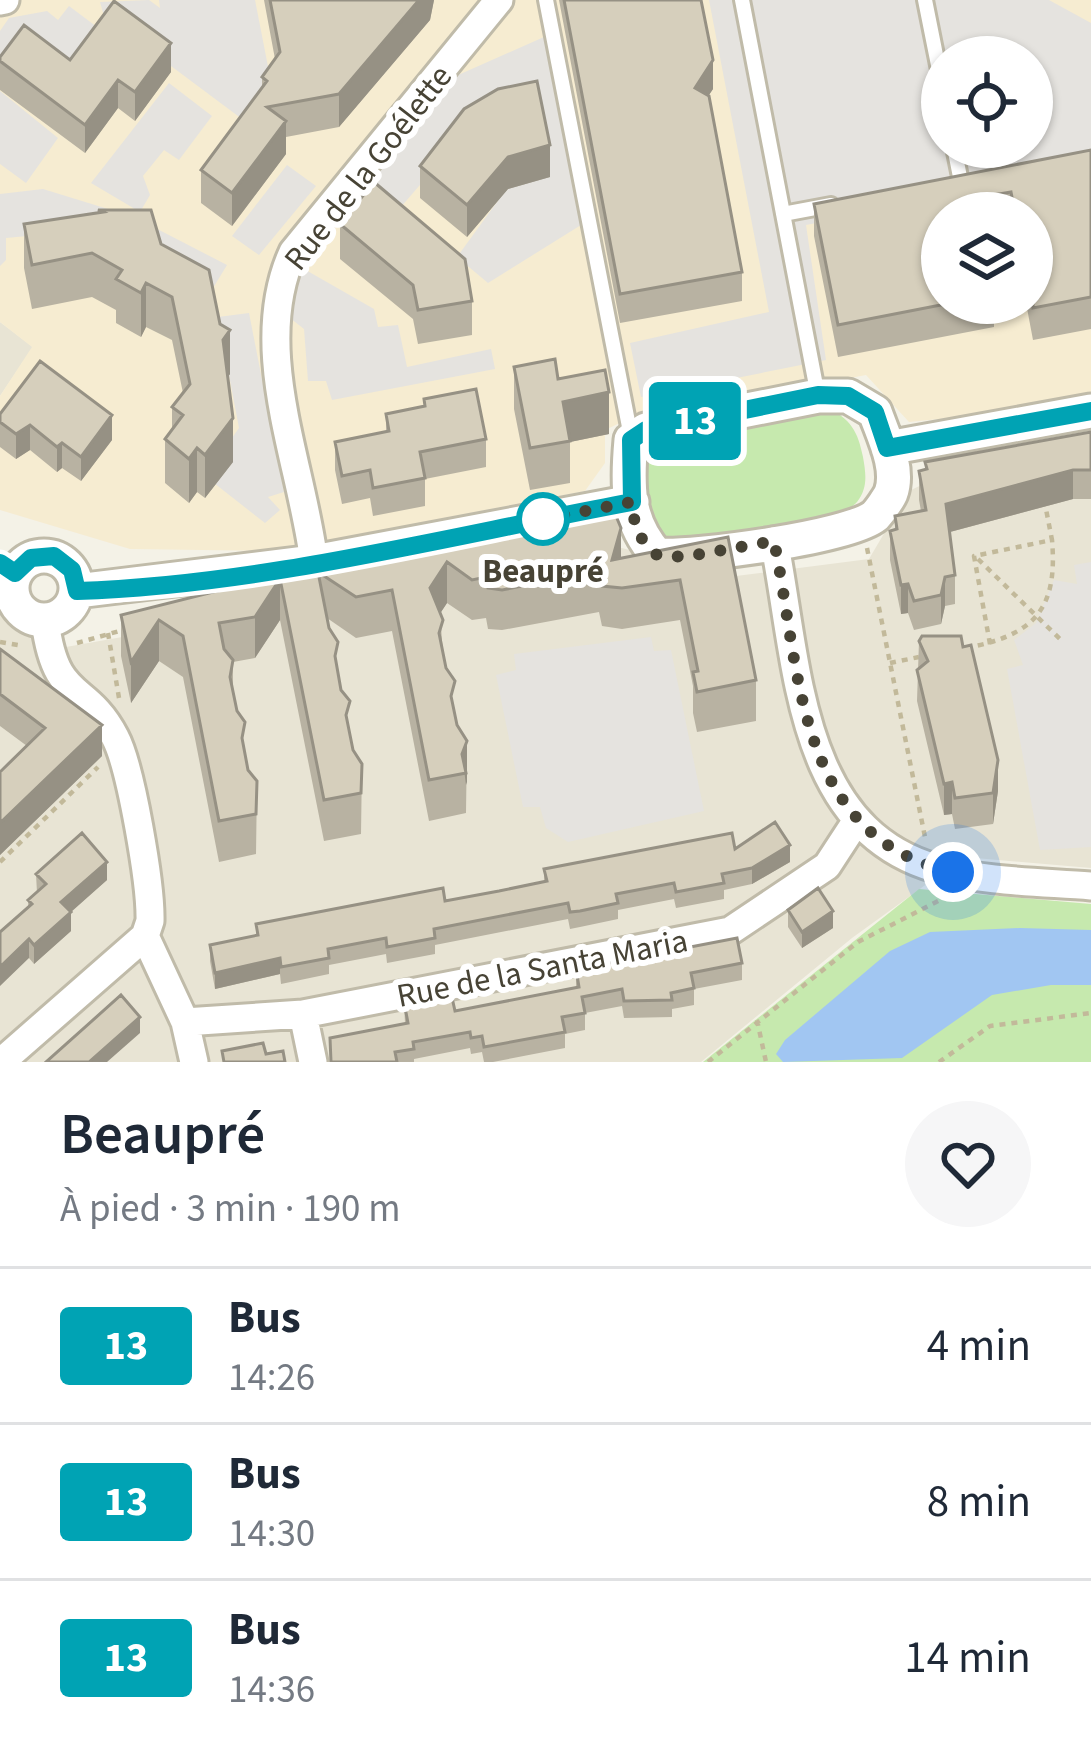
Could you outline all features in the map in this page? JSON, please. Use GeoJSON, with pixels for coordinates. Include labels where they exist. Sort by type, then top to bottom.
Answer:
{"type":"FeatureCollection","features":[{"type":"Feature","properties":{"kind":"street","name":"Rue de la Goélette"},"geometry":{"type":"LineString","coordinates":[[314,562],[277,358],[278,284],[293,252],[499,0]]}},
{"type":"Feature","properties":{"kind":"street"},"geometry":{"type":"LineString","coordinates":[[818,395],[848,396],[875,412],[887,448],[891,492],[875,516],[842,530],[684,557],[657,555],[636,532],[631,440],[646,430],[818,395]]}},
{"type":"Feature","properties":{"kind":"street"},"geometry":{"type":"LineString","coordinates":[[887,448],[1091,411]]}},
{"type":"Feature","properties":{"kind":"street"},"geometry":{"type":"LineString","coordinates":[[77,591],[126,590],[314,562],[632,502]]}},
{"type":"Feature","properties":{"kind":"street"},"geometry":{"type":"LineString","coordinates":[[774,541],[819,762],[856,820],[894,850],[942,870],[1091,886]]}},
{"type":"Feature","properties":{"kind":"street"},"geometry":{"type":"LineString","coordinates":[[46,633],[71,606],[77,591],[72,570],[54,556],[31,558],[8,568],[14,599],[46,633],[66,687],[105,723],[122,753],[150,905],[145,935],[185,1022],[194,1062]]}},
{"type":"Feature","properties":{"kind":"street","name":"Rue de la Santa Maria"},"geometry":{"type":"LineString","coordinates":[[185,1022],[303,1014],[730,931],[827,866],[856,820]]}},
{"type":"Feature","properties":{"kind":"street"},"geometry":{"type":"LineString","coordinates":[[1,1062],[145,935]]}},
{"type":"Feature","properties":{"kind":"street"},"geometry":{"type":"LineString","coordinates":[[303,1014],[313,1062]]}},
{"type":"Feature","properties":{"kind":"lane"},"geometry":{"type":"LineString","coordinates":[[547,0],[631,440]]}},
{"type":"Feature","properties":{"kind":"lane"},"geometry":{"type":"LineString","coordinates":[[742,0],[818,395]]}},
{"type":"Feature","properties":{"kind":"lane"},"geometry":{"type":"LineString","coordinates":[[925,0],[932,36]]}},
{"type":"Feature","properties":{"kind":"lane"},"geometry":{"type":"LineString","coordinates":[[958,168],[961,182]]}},
{"type":"Feature","properties":{"kind":"lane"},"geometry":{"type":"LineString","coordinates":[[940,185],[985,177]]}},
{"type":"Feature","properties":{"kind":"lane"},"geometry":{"type":"LineString","coordinates":[[783,214],[845,202]]}},
{"type":"Feature","properties":{"kind":"path"},"geometry":{"type":"LineString","coordinates":[[950,652],[990,644],[1036,619],[1054,569],[1043,496]]}},
{"type":"Feature","properties":{"kind":"path"},"geometry":{"type":"LineString","coordinates":[[974,556],[1052,540]]}},
{"type":"Feature","properties":{"kind":"path"},"geometry":{"type":"LineString","coordinates":[[708,1062],[858,942],[951,894],[890,663],[866,543],[878,541]]}},
{"type":"Feature","properties":{"kind":"path"},"geometry":{"type":"LineString","coordinates":[[974,556],[1060,639]]}},
{"type":"Feature","properties":{"kind":"path"},"geometry":{"type":"LineString","coordinates":[[974,556],[990,644]]}},
{"type":"Feature","properties":{"kind":"path"},"geometry":{"type":"LineString","coordinates":[[0,642],[46,633],[127,629]]}},
{"type":"Feature","properties":{"kind":"path"},"geometry":{"type":"LineString","coordinates":[[0,862],[109,756],[99,730],[120,705],[108,633]]}},
{"type":"Feature","properties":{"kind":"path"},"geometry":{"type":"LineString","coordinates":[[890,663],[930,656]]}},
{"type":"Feature","properties":{"kind":"path"},"geometry":{"type":"LineString","coordinates":[[939,1062],[990,1026],[1091,1013]]}},
{"type":"Feature","properties":{"kind":"path"},"geometry":{"type":"LineString","coordinates":[[757,1020],[766,1062]]}},
{"type":"Feature","properties":{"kind":"shaded area"},"geometry":{"type":"Polygon","coordinates":[[[0,0],[1091,0],[1091,393],[989,414],[909,422],[866,375],[622,422],[605,430],[605,463],[585,491],[273,551],[130,549],[0,510],[0,396],[32,347],[0,322],[0,0]]]}},
{"type":"Feature","properties":{"kind":"shaded area"},"geometry":{"type":"Polygon","coordinates":[[[149,0],[160,8],[159,0],[255,0],[272,87],[242,119],[104,16],[100,2],[149,0]]]}},
{"type":"Feature","properties":{"kind":"shaded area"},"geometry":{"type":"Polygon","coordinates":[[[709,0],[1049,0],[1091,23],[1091,170],[977,192],[921,192],[921,203],[806,225],[826,360],[641,397],[630,343],[769,312],[709,0]]]}},
{"type":"Feature","properties":{"kind":"shaded area"},"geometry":{"type":"Polygon","coordinates":[[[69,6],[109,36],[70,88],[0,74],[0,31],[9,18],[47,11],[58,20],[69,6]]]}},
{"type":"Feature","properties":{"kind":"shaded area"},"geometry":{"type":"Polygon","coordinates":[[[544,37],[581,225],[488,283],[457,257],[505,191],[522,181],[484,111],[400,208],[367,183],[456,76],[544,37]]]}},
{"type":"Feature","properties":{"kind":"shaded area"},"geometry":{"type":"Polygon","coordinates":[[[169,83],[212,116],[179,160],[164,150],[143,176],[150,195],[140,212],[91,183],[169,83]]]}},
{"type":"Feature","properties":{"kind":"shaded area"},"geometry":{"type":"Polygon","coordinates":[[[0,91],[58,138],[26,183],[0,164],[0,91]]]}},
{"type":"Feature","properties":{"kind":"shaded area"},"geometry":{"type":"Polygon","coordinates":[[[287,165],[316,186],[259,255],[232,236],[287,165]]]}},
{"type":"Feature","properties":{"kind":"shaded area"},"geometry":{"type":"Polygon","coordinates":[[[43,189],[134,217],[227,265],[207,298],[38,235],[6,238],[6,260],[0,266],[0,194],[43,189]]]}},
{"type":"Feature","properties":{"kind":"shaded area"},"geometry":{"type":"Polygon","coordinates":[[[304,269],[374,309],[378,327],[398,325],[407,367],[491,349],[495,369],[332,400],[326,381],[308,381],[304,329],[290,318],[292,294],[304,269]]]}},
{"type":"Feature","properties":{"kind":"shaded area"},"geometry":{"type":"Polygon","coordinates":[[[249,313],[284,492],[268,497],[280,510],[265,523],[205,476],[239,428],[218,317],[249,313]]]}},
{"type":"Feature","properties":{"kind":"shaded area"},"geometry":{"type":"Polygon","coordinates":[[[0,322],[33,347],[0,396],[0,322]]]}},
{"type":"Feature","properties":{"kind":"shaded area"},"geometry":{"type":"Polygon","coordinates":[[[1091,440],[1091,868],[964,857],[852,938],[701,1062],[0,1062],[0,609],[49,650],[622,548],[728,577],[869,559],[909,491],[965,464],[1091,440]]]}},
{"type":"Feature","properties":{"kind":"shaded area"},"geometry":{"type":"Polygon","coordinates":[[[1091,562],[1091,847],[1040,850],[1007,669],[1023,665],[1014,640],[1036,623],[1054,580],[1077,584],[1074,565],[1091,562]]]}},
{"type":"Feature","properties":{"kind":"shaded area"},"geometry":{"type":"Polygon","coordinates":[[[651,637],[654,651],[671,650],[704,811],[568,842],[546,828],[540,807],[523,807],[496,675],[516,670],[514,654],[651,637]]]}},
{"type":"Feature","properties":{"kind":"green space"},"geometry":{"type":"Polygon","coordinates":[[[826,408],[847,421],[859,440],[865,481],[857,502],[825,518],[742,535],[673,543],[658,533],[646,494],[645,470],[666,439],[826,408]]]}},
{"type":"Feature","properties":{"kind":"green space"},"geometry":{"type":"Polygon","coordinates":[[[919,889],[1091,904],[1091,1062],[703,1062],[919,889]]]}},
{"type":"Feature","properties":{"kind":"water"},"geometry":{"type":"Polygon","coordinates":[[[1091,930],[1091,985],[1051,985],[992,995],[902,1058],[783,1062],[776,1054],[785,1040],[890,951],[930,932],[1091,930]]]}},
{"type":"Feature","properties":{"kind":"building"},"geometry":{"type":"Polygon","coordinates":[[[270,0],[419,0],[339,94],[267,107],[286,121],[232,193],[201,170],[267,81],[262,77],[280,52],[270,0]]]}},
{"type":"Feature","properties":{"kind":"building"},"geometry":{"type":"Polygon","coordinates":[[[564,0],[701,0],[713,60],[695,88],[709,96],[742,272],[620,294],[564,0]]]}},
{"type":"Feature","properties":{"kind":"building"},"geometry":{"type":"Polygon","coordinates":[[[114,1],[171,43],[135,92],[118,80],[85,125],[0,61],[24,25],[70,60],[114,1]]]}},
{"type":"Feature","properties":{"kind":"building"},"geometry":{"type":"Polygon","coordinates":[[[537,81],[550,145],[508,157],[467,205],[420,166],[464,109],[498,89],[537,81]]]}},
{"type":"Feature","properties":{"kind":"building"},"geometry":{"type":"Polygon","coordinates":[[[1091,150],[1091,297],[1053,304],[1053,192],[921,192],[921,309],[838,325],[814,204],[999,168],[1053,168],[1053,157],[1091,150]]]}},
{"type":"Feature","properties":{"kind":"building"},"geometry":{"type":"Polygon","coordinates":[[[374,182],[465,259],[472,301],[418,310],[413,285],[340,224],[374,182]]]}},
{"type":"Feature","properties":{"kind":"building"},"geometry":{"type":"Polygon","coordinates":[[[98,210],[151,210],[161,244],[209,270],[220,324],[230,330],[223,340],[233,418],[205,455],[197,448],[189,459],[165,439],[183,415],[172,407],[190,384],[172,297],[146,283],[141,293],[116,279],[122,270],[92,253],[32,265],[24,224],[103,212],[98,210]]]}},
{"type":"Feature","properties":{"kind":"building"},"geometry":{"type":"Polygon","coordinates":[[[555,359],[558,379],[605,370],[609,392],[563,402],[570,441],[530,448],[514,367],[555,359]]]}},
{"type":"Feature","properties":{"kind":"building"},"geometry":{"type":"Polygon","coordinates":[[[40,361],[112,415],[81,457],[62,443],[57,447],[30,425],[16,434],[0,422],[0,414],[40,361]]]}},
{"type":"Feature","properties":{"kind":"building"},"geometry":{"type":"Polygon","coordinates":[[[476,389],[486,439],[420,452],[425,478],[373,488],[370,470],[342,476],[335,442],[389,431],[386,414],[425,406],[424,399],[476,389]]]}},
{"type":"Feature","properties":{"kind":"building"},"geometry":{"type":"Polygon","coordinates":[[[1091,432],[1091,470],[1073,470],[946,504],[955,575],[945,577],[941,595],[914,601],[908,584],[901,585],[890,531],[897,529],[895,516],[926,510],[919,471],[927,469],[925,462],[1091,432]]]}},
{"type":"Feature","properties":{"kind":"building"},"geometry":{"type":"Polygon","coordinates":[[[605,513],[616,516],[621,528],[612,560],[728,537],[756,680],[697,692],[693,672],[698,671],[680,580],[602,586],[599,571],[502,590],[488,588],[486,577],[472,580],[447,562],[430,588],[443,620],[439,633],[446,668],[455,681],[451,696],[457,725],[467,741],[462,754],[466,773],[429,780],[392,590],[356,597],[318,572],[329,628],[338,642],[335,656],[341,690],[350,701],[346,715],[353,750],[362,764],[361,793],[324,800],[280,579],[255,617],[219,623],[224,649],[233,660],[230,677],[237,711],[245,722],[242,738],[248,770],[257,781],[256,814],[219,821],[183,636],[159,620],[131,662],[121,615],[249,583],[479,544],[605,513]]]}},
{"type":"Feature","properties":{"kind":"building"},"geometry":{"type":"Polygon","coordinates":[[[922,636],[961,636],[963,647],[971,645],[998,760],[993,793],[955,798],[952,782],[944,784],[917,670],[928,661],[919,641],[922,636]]]}},
{"type":"Feature","properties":{"kind":"building"},"geometry":{"type":"Polygon","coordinates":[[[0,649],[102,725],[0,823],[0,772],[45,728],[0,694],[0,649]]]}},
{"type":"Feature","properties":{"kind":"building"},"geometry":{"type":"Polygon","coordinates":[[[775,822],[790,845],[752,868],[722,874],[724,883],[676,892],[674,883],[616,894],[618,903],[580,911],[570,912],[568,903],[434,929],[435,938],[387,947],[386,938],[328,949],[329,958],[281,967],[280,958],[215,973],[210,945],[258,935],[256,924],[443,888],[445,901],[499,891],[547,881],[544,869],[732,833],[735,849],[775,822]]]}},
{"type":"Feature","properties":{"kind":"building"},"geometry":{"type":"Polygon","coordinates":[[[82,833],[107,862],[61,902],[71,912],[34,945],[29,939],[0,967],[0,932],[32,904],[28,900],[46,884],[36,874],[82,833]]]}},
{"type":"Feature","properties":{"kind":"building"},"geometry":{"type":"Polygon","coordinates":[[[818,888],[833,911],[802,932],[788,910],[818,888]]]}},
{"type":"Feature","properties":{"kind":"building"},"geometry":{"type":"Polygon","coordinates":[[[737,938],[742,963],[691,973],[694,988],[671,993],[672,1000],[624,1001],[622,989],[582,997],[585,1013],[562,1017],[565,1032],[484,1047],[482,1036],[471,1038],[470,1032],[413,1042],[414,1049],[395,1052],[397,1062],[331,1062],[330,1038],[408,1023],[404,1002],[451,993],[455,1011],[579,987],[576,969],[737,938]]]}},
{"type":"Feature","properties":{"kind":"building"},"geometry":{"type":"Polygon","coordinates":[[[121,995],[140,1017],[89,1062],[46,1062],[121,995]]]}},
{"type":"Feature","properties":{"kind":"building"},"geometry":{"type":"Polygon","coordinates":[[[263,1043],[266,1054],[283,1051],[285,1062],[224,1062],[222,1051],[263,1043]]]}},
{"type":"Feature","properties":{"kind":"bus line","name":"13"},"geometry":{"type":"LineString","coordinates":[[0,563],[15,573],[31,558],[54,556],[72,570],[77,591],[126,590],[314,562],[632,502],[631,440],[646,430],[818,395],[848,396],[875,412],[887,448],[1091,411]]}},
{"type":"Feature","properties":{"kind":"place","name":"Beaupré"},"geometry":{"type":"Point","coordinates":[543,519]}},
{"type":"Feature","properties":{"kind":"route"},"geometry":{"type":"LineString","coordinates":[[543,519],[632,502],[636,532],[657,555],[684,557],[774,541],[809,725],[834,793],[856,820],[894,850],[953,872]]}}]}
